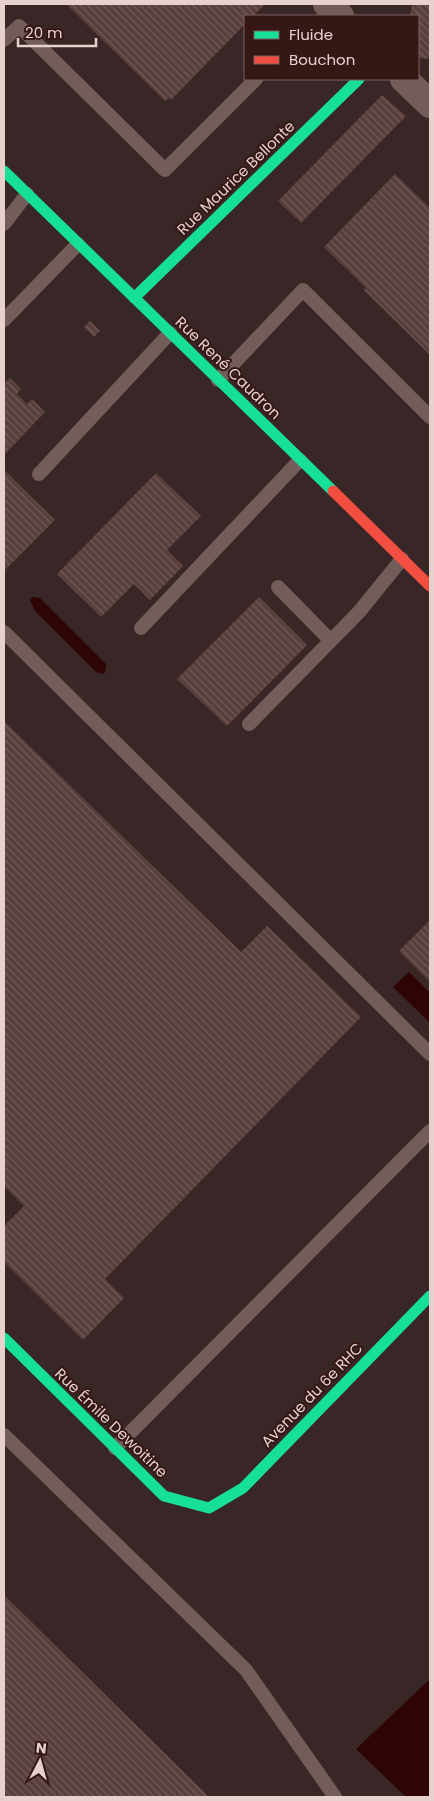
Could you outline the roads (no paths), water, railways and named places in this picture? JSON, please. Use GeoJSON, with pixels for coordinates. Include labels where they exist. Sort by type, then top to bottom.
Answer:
{"type":"FeatureCollection","features":[{"type":"Feature","properties":{"kind":"street"},"geometry":{"type":"LineString","coordinates":[[327,4],[339,15]]}},
{"type":"Feature","properties":{"kind":"street","name":"Rue Maurice Bellonte"},"geometry":{"type":"LineString","coordinates":[[134,298],[358,80]]}},
{"type":"Feature","properties":{"kind":"street"},"geometry":{"type":"LineString","coordinates":[[405,80],[430,104]]}},
{"type":"Feature","properties":{"kind":"street","name":"Rue René Caudron"},"geometry":{"type":"LineString","coordinates":[[4,172],[430,586]]}},
{"type":"Feature","properties":{"kind":"street","name":"Avenue du 6e RHC"},"geometry":{"type":"LineString","coordinates":[[209,1508],[242,1488],[430,1296]]}},
{"type":"Feature","properties":{"kind":"street","name":"Rue Émile Dewoitine"},"geometry":{"type":"LineString","coordinates":[[4,1338],[164,1496],[209,1508]]}},
{"type":"Feature","properties":{"kind":"lane"},"geometry":{"type":"LineString","coordinates":[[4,40],[19,26],[165,170],[255,80]]}},
{"type":"Feature","properties":{"kind":"lane"},"geometry":{"type":"LineString","coordinates":[[4,224],[27,194]]}},
{"type":"Feature","properties":{"kind":"lane"},"geometry":{"type":"LineString","coordinates":[[4,320],[78,244]]}},
{"type":"Feature","properties":{"kind":"lane"},"geometry":{"type":"LineString","coordinates":[[218,380],[304,290],[430,417]]}},
{"type":"Feature","properties":{"kind":"lane"},"geometry":{"type":"LineString","coordinates":[[39,474],[170,333]]}},
{"type":"Feature","properties":{"kind":"lane"},"geometry":{"type":"LineString","coordinates":[[141,628],[300,460]]}},
{"type":"Feature","properties":{"kind":"lane"},"geometry":{"type":"LineString","coordinates":[[249,724],[359,612],[402,559]]}},
{"type":"Feature","properties":{"kind":"lane"},"geometry":{"type":"LineString","coordinates":[[278,587],[331,640]]}},
{"type":"Feature","properties":{"kind":"lane"},"geometry":{"type":"LineString","coordinates":[[4,632],[430,1054]]}},
{"type":"Feature","properties":{"kind":"lane"},"geometry":{"type":"LineString","coordinates":[[115,1448],[430,1131]]}},
{"type":"Feature","properties":{"kind":"lane"},"geometry":{"type":"LineString","coordinates":[[4,1435],[246,1670],[336,1797]]}}]}
